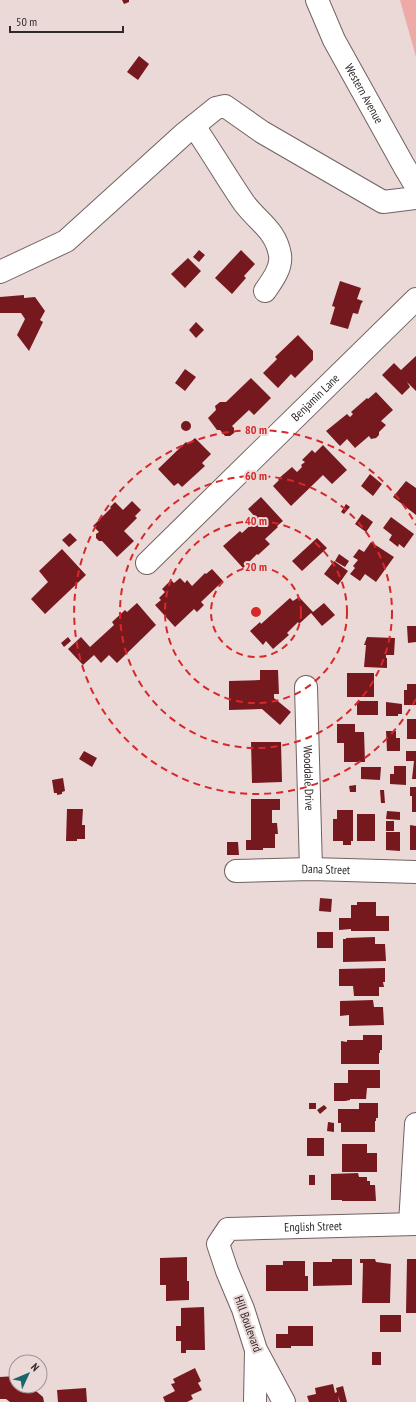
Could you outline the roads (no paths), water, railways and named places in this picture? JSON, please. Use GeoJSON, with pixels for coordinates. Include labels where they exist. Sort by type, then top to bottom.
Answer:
{"type":"FeatureCollection","features":[{"type":"Feature","properties":{"kind":"street","name":"Western Avenue"},"geometry":{"type":"LineString","coordinates":[[317,0],[334,40],[416,186]]}},
{"type":"Feature","properties":{"kind":"street"},"geometry":{"type":"LineString","coordinates":[[0,272],[66,241],[194,126],[216,108],[225,106],[262,132],[382,202],[416,198]]}},
{"type":"Feature","properties":{"kind":"street"},"geometry":{"type":"LineString","coordinates":[[194,126],[245,204],[255,217],[272,232],[276,240],[280,256],[279,263],[277,270],[265,291]]}},
{"type":"Feature","properties":{"kind":"street","name":"Benjamin Lane"},"geometry":{"type":"LineString","coordinates":[[147,563],[416,299]]}},
{"type":"Feature","properties":{"kind":"street","name":"Wooddale Drive"},"geometry":{"type":"LineString","coordinates":[[306,687],[311,869]]}},
{"type":"Feature","properties":{"kind":"street","name":"Dana Street"},"geometry":{"type":"LineString","coordinates":[[236,871],[311,869],[416,872]]}},
{"type":"Feature","properties":{"kind":"street"},"geometry":{"type":"LineString","coordinates":[[413,1224],[416,1124]]}},
{"type":"Feature","properties":{"kind":"street","name":"English Street"},"geometry":{"type":"LineString","coordinates":[[218,1244],[228,1229],[413,1224]]}},
{"type":"Feature","properties":{"kind":"street","name":"Hill Boulevard"},"geometry":{"type":"LineString","coordinates":[[218,1244],[227,1271],[243,1309],[256,1350],[284,1402]]}},
{"type":"Feature","properties":{"kind":"street"},"geometry":{"type":"LineString","coordinates":[[254,1402],[256,1350]]}}]}
